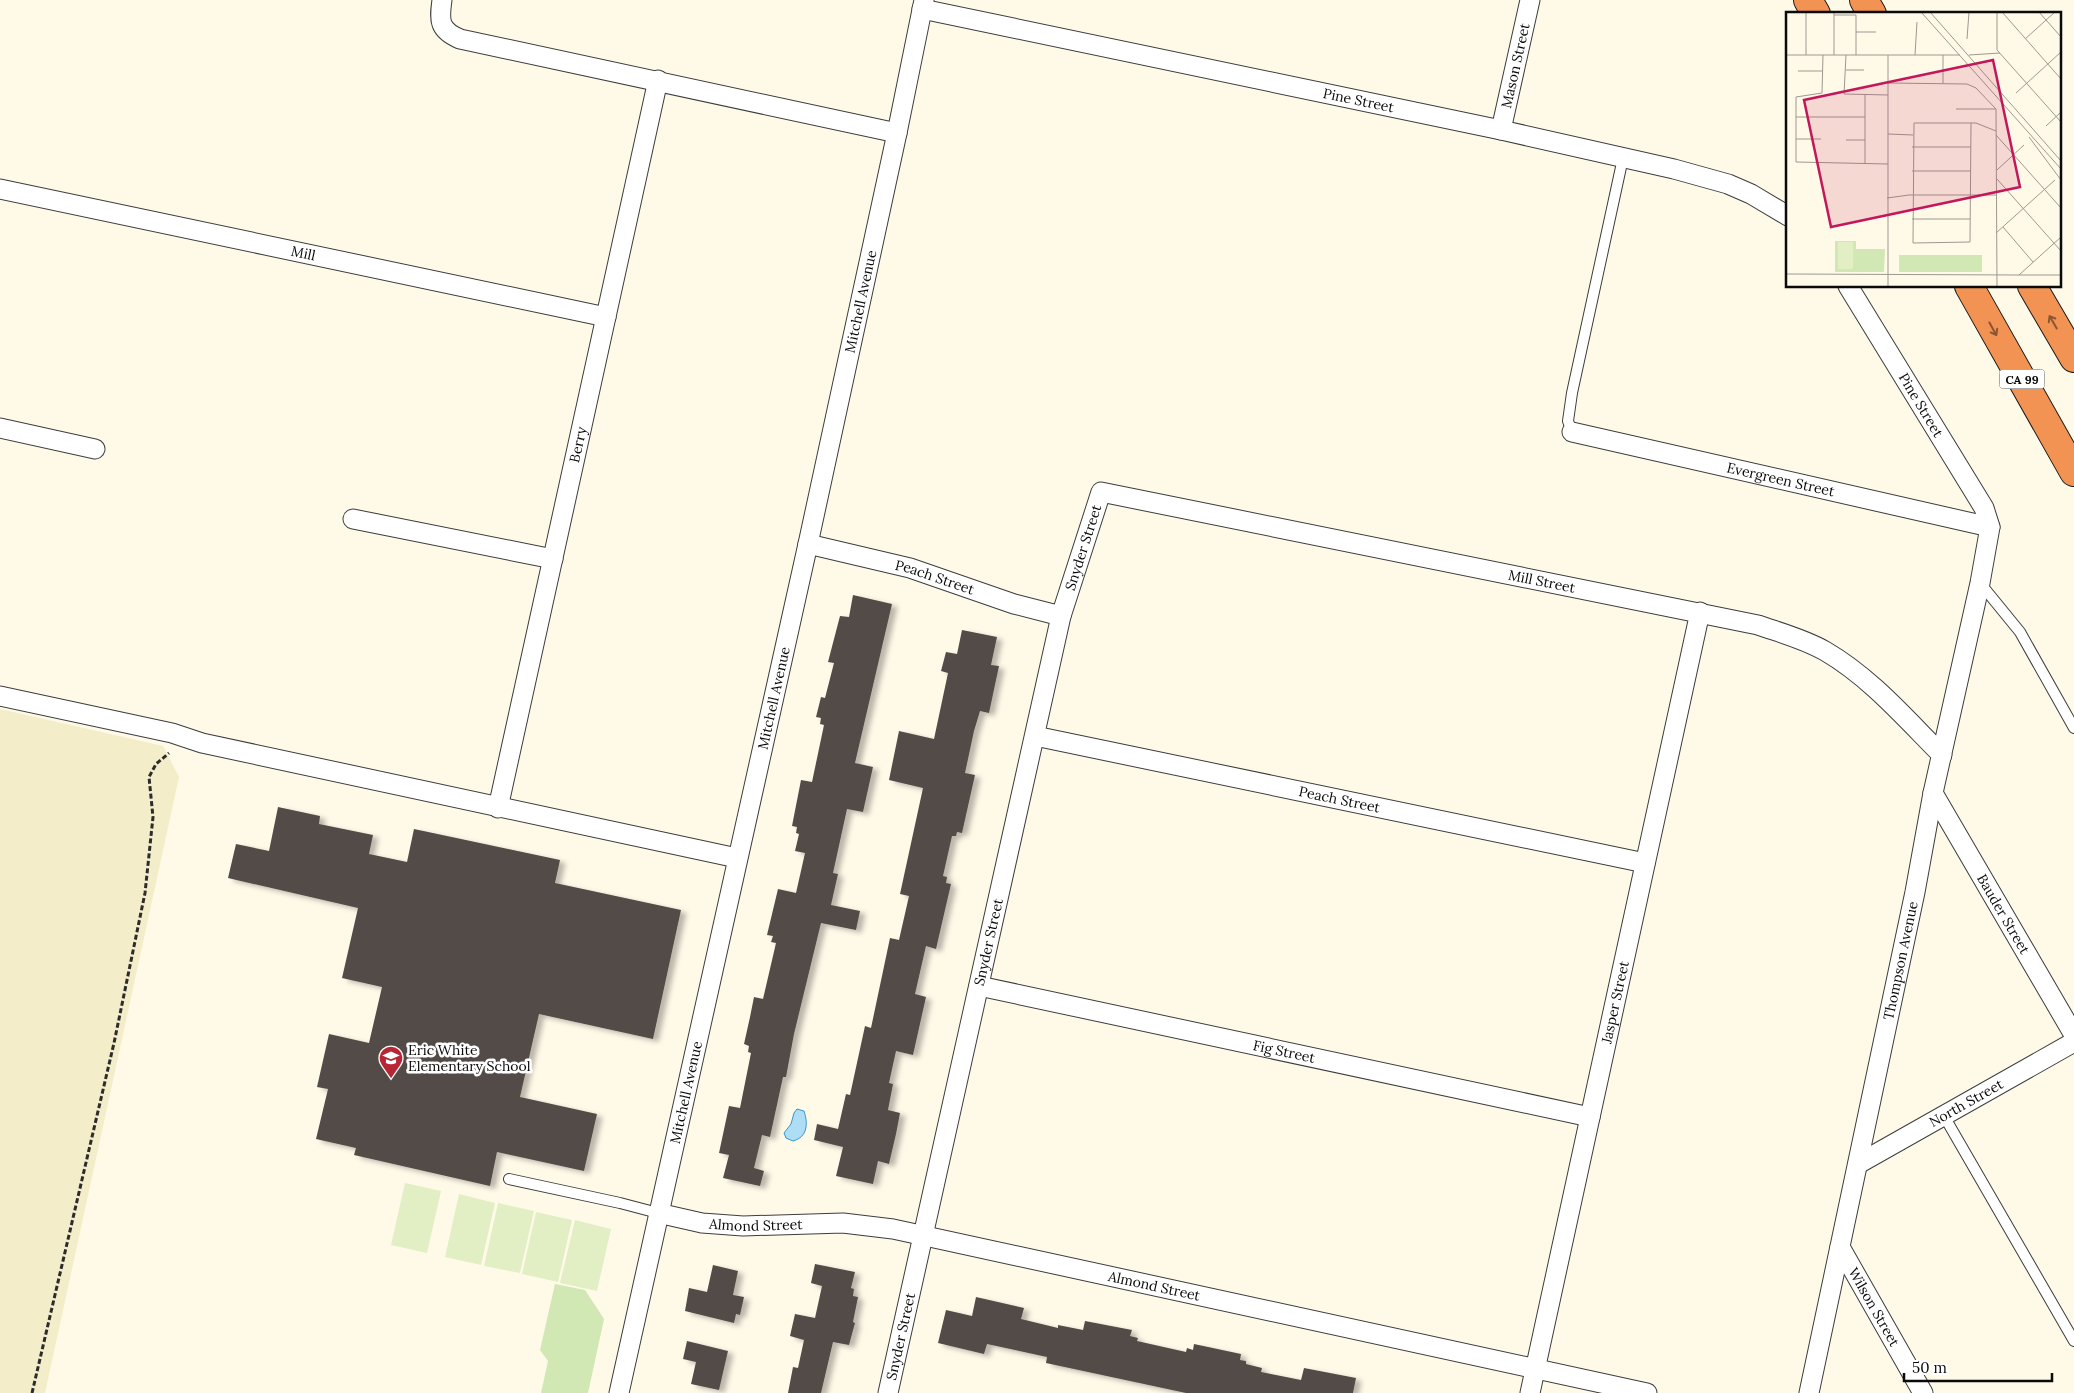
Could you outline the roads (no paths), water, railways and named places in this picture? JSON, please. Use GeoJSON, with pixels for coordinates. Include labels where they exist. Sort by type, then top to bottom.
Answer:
{"type":"FeatureCollection","features":[{"type":"Feature","properties":{"kind":"highway"},"geometry":{"type":"LineString","coordinates":[[1808,0],[1815,12]]}},
{"type":"Feature","properties":{"kind":"highway","name":"CA 99"},"geometry":{"type":"LineString","coordinates":[[1970,288],[2074,472]]}},
{"type":"Feature","properties":{"kind":"highway"},"geometry":{"type":"LineString","coordinates":[[2033,288],[2074,358]]}},
{"type":"Feature","properties":{"kind":"street"},"geometry":{"type":"LineString","coordinates":[[442,0],[440,18],[442,26],[449,34],[460,39],[658,80],[897,133]]}},
{"type":"Feature","properties":{"kind":"street","name":"Mason Street"},"geometry":{"type":"LineString","coordinates":[[1501,130],[1530,0]]}},
{"type":"Feature","properties":{"kind":"street","name":"Pine Street"},"geometry":{"type":"LineString","coordinates":[[923,5],[1623,158],[1728,184],[1767,202],[1786,215]]}},
{"type":"Feature","properties":{"kind":"street","name":"Mitchell Avenue"},"geometry":{"type":"LineString","coordinates":[[618,1393],[808,544],[923,5]]}},
{"type":"Feature","properties":{"kind":"street","name":"Berry"},"geometry":{"type":"LineString","coordinates":[[498,808],[658,80]]}},
{"type":"Feature","properties":{"kind":"street","name":"Mill"},"geometry":{"type":"LineString","coordinates":[[0,189],[606,317]]}},
{"type":"Feature","properties":{"kind":"street","name":"Pine Street"},"geometry":{"type":"LineString","coordinates":[[1849,288],[1984,508],[1990,527]]}},
{"type":"Feature","properties":{"kind":"street"},"geometry":{"type":"LineString","coordinates":[[0,428],[94,449]]}},
{"type":"Feature","properties":{"kind":"street","name":"Evergreen Street"},"geometry":{"type":"LineString","coordinates":[[1572,432],[1990,527]]}},
{"type":"Feature","properties":{"kind":"street","name":"Mill Street"},"geometry":{"type":"LineString","coordinates":[[1101,492],[1758,625],[1794,637],[1825,651],[1850,668],[1881,694],[1942,755]]}},
{"type":"Feature","properties":{"kind":"street","name":"Snyder Street"},"geometry":{"type":"LineString","coordinates":[[888,1393],[1061,616],[1101,492]]}},
{"type":"Feature","properties":{"kind":"street"},"geometry":{"type":"LineString","coordinates":[[353,519],[553,559]]}},
{"type":"Feature","properties":{"kind":"street","name":"Thompson Avenue"},"geometry":{"type":"LineString","coordinates":[[1809,1393],[1915,892],[1942,755],[1980,583],[1990,527]]}},
{"type":"Feature","properties":{"kind":"street","name":"Peach Street"},"geometry":{"type":"LineString","coordinates":[[808,544],[910,568],[1014,604],[1061,616]]}},
{"type":"Feature","properties":{"kind":"street","name":"Jasper Street"},"geometry":{"type":"LineString","coordinates":[[1530,1393],[1700,612]]}},
{"type":"Feature","properties":{"kind":"street"},"geometry":{"type":"LineString","coordinates":[[0,696],[172,732],[212,746],[738,858]]}},
{"type":"Feature","properties":{"kind":"street","name":"Peach Street"},"geometry":{"type":"LineString","coordinates":[[1035,736],[1645,863]]}},
{"type":"Feature","properties":{"kind":"street","name":"Bauder Street"},"geometry":{"type":"LineString","coordinates":[[1934,793],[2074,1035]]}},
{"type":"Feature","properties":{"kind":"street","name":"Fig Street"},"geometry":{"type":"LineString","coordinates":[[979,986],[1590,1118]]}},
{"type":"Feature","properties":{"kind":"street","name":"North Street"},"geometry":{"type":"LineString","coordinates":[[1858,1164],[2074,1042]]}},
{"type":"Feature","properties":{"kind":"street","name":"Almond Street"},"geometry":{"type":"LineString","coordinates":[[658,1213],[709,1224],[743,1226],[843,1223],[893,1229],[1647,1393]]}},
{"type":"Feature","properties":{"kind":"street","name":"Wilson Street"},"geometry":{"type":"LineString","coordinates":[[1840,1247],[1923,1393]]}},
{"type":"Feature","properties":{"kind":"lane"},"geometry":{"type":"LineString","coordinates":[[1572,432],[1568,421],[1572,394],[1623,158]]}},
{"type":"Feature","properties":{"kind":"lane"},"geometry":{"type":"LineString","coordinates":[[1980,583],[2020,632],[2074,728]]}},
{"type":"Feature","properties":{"kind":"lane"},"geometry":{"type":"LineString","coordinates":[[1944,1116],[2074,1340]]}},
{"type":"Feature","properties":{"kind":"lane"},"geometry":{"type":"LineString","coordinates":[[510,1180],[658,1213]]}},
{"type":"Feature","properties":{"kind":"water"},"geometry":{"type":"Polygon","coordinates":[[[797,1109],[804,1111],[806,1129],[802,1136],[793,1141],[786,1138],[784,1133],[791,1124],[797,1109]]]}},
{"type":"Feature","properties":{"kind":"place","name":"Eric White Elementary School"},"geometry":{"type":"Point","coordinates":[391,1079]}}]}
